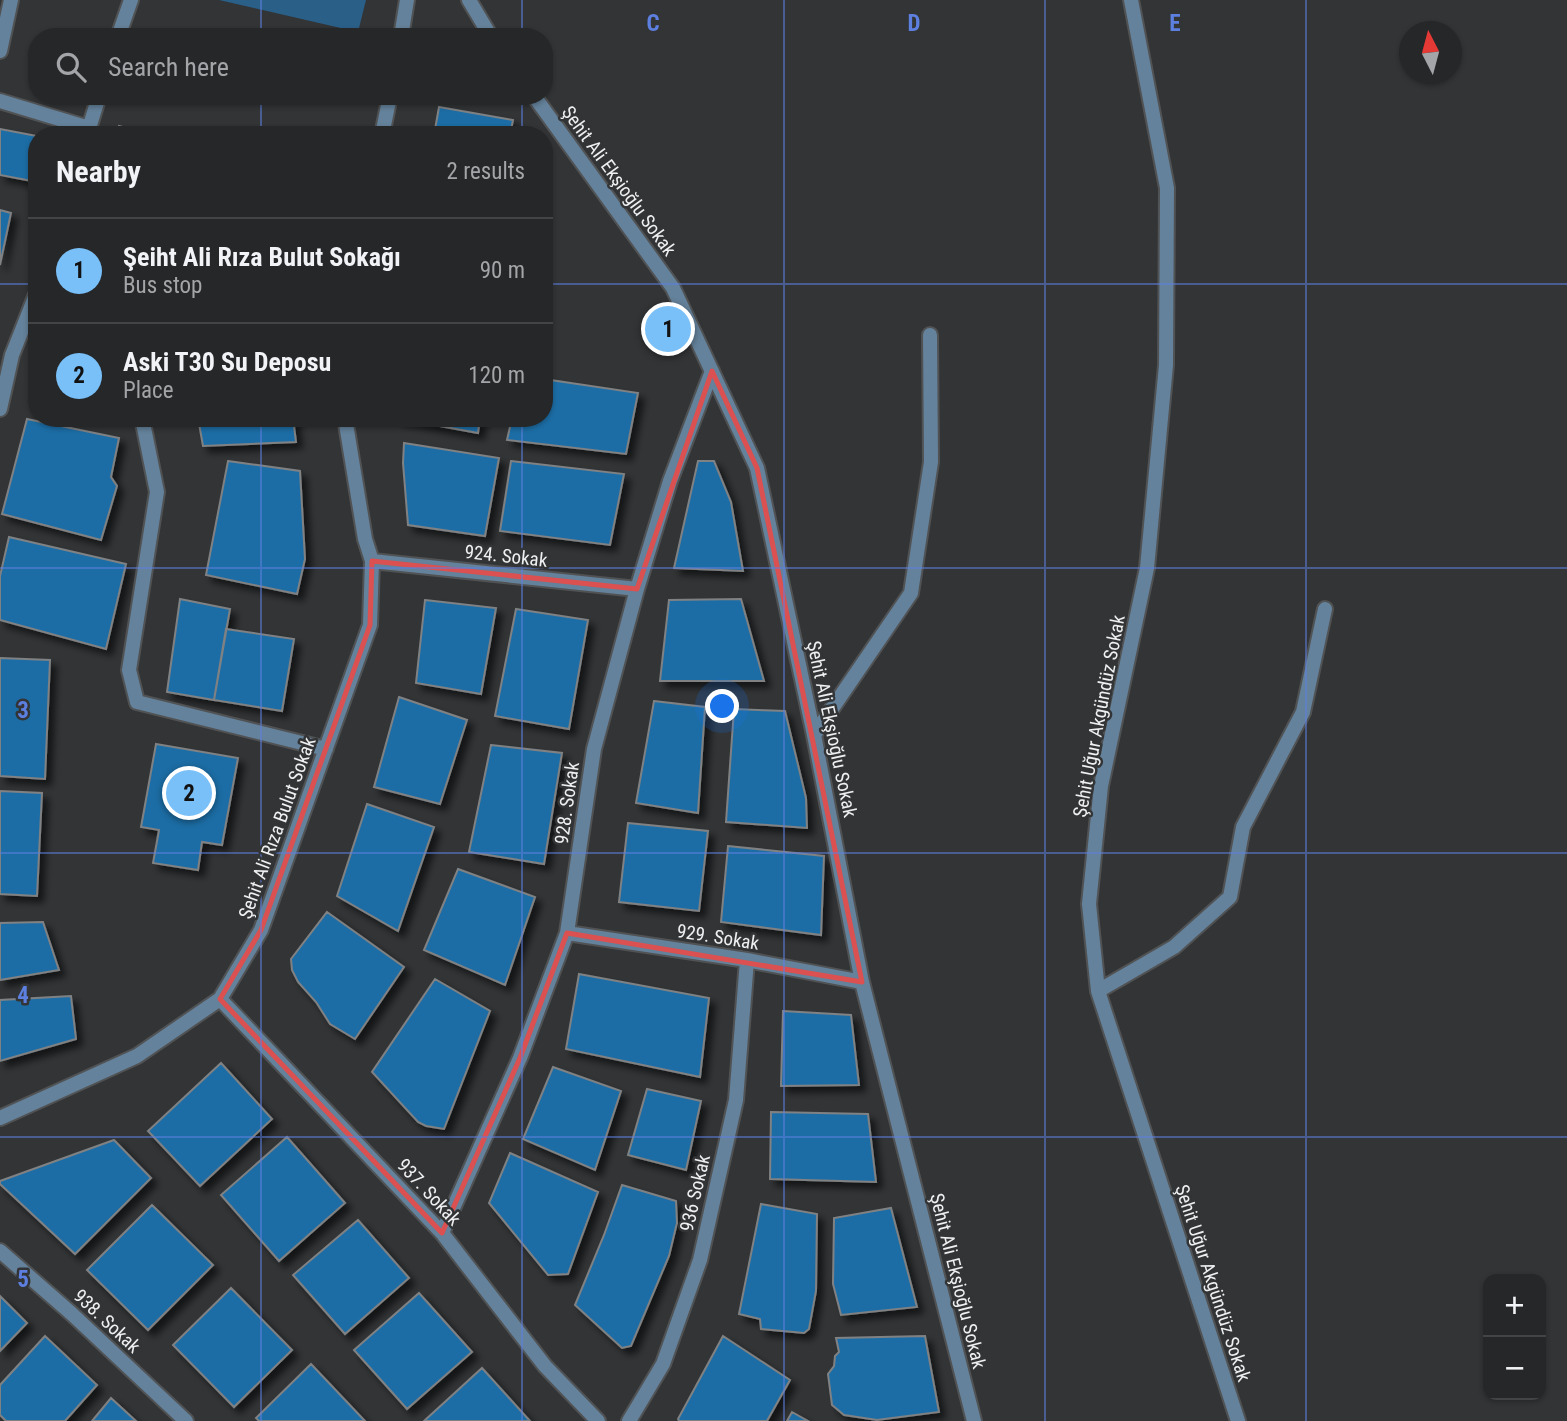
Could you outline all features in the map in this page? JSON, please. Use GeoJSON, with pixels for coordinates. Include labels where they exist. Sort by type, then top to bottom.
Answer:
{"type":"FeatureCollection","features":[{"type":"Feature","properties":{"kind":"street"},"geometry":{"type":"LineString","coordinates":[[0,51],[11,0]]}},
{"type":"Feature","properties":{"kind":"street"},"geometry":{"type":"LineString","coordinates":[[121,28],[131,0]]}},
{"type":"Feature","properties":{"kind":"street"},"geometry":{"type":"LineString","coordinates":[[402,28],[407,0]]}},
{"type":"Feature","properties":{"kind":"street"},"geometry":{"type":"LineString","coordinates":[[469,0],[486,28]]}},
{"type":"Feature","properties":{"kind":"street","name":"Şehit Uğur Akgündüz Sokak"},"geometry":{"type":"LineString","coordinates":[[1131,0],[1167,188],[1166,365],[1147,568],[1101,786],[1089,904],[1098,991],[1238,1421]]}},
{"type":"Feature","properties":{"kind":"street"},"geometry":{"type":"LineString","coordinates":[[0,101],[71,126]]}},
{"type":"Feature","properties":{"kind":"street"},"geometry":{"type":"LineString","coordinates":[[90,126],[96,105]]}},
{"type":"Feature","properties":{"kind":"street"},"geometry":{"type":"LineString","coordinates":[[384,126],[388,105]]}},
{"type":"Feature","properties":{"kind":"street","name":"Şehit Ali Ekşioğlu Sokak"},"geometry":{"type":"LineString","coordinates":[[541,105],[673,288],[757,468],[814,735],[862,982],[974,1421]]}},
{"type":"Feature","properties":{"kind":"street"},"geometry":{"type":"LineString","coordinates":[[0,409],[6,353],[28,310]]}},
{"type":"Feature","properties":{"kind":"street"},"geometry":{"type":"LineString","coordinates":[[814,735],[911,593],[931,462],[930,335]]}},
{"type":"Feature","properties":{"kind":"street","name":"928. Sokak"},"geometry":{"type":"LineString","coordinates":[[442,1233],[520,1058],[567,933],[594,749],[637,589],[670,481],[712,370]]}},
{"type":"Feature","properties":{"kind":"street"},"geometry":{"type":"LineString","coordinates":[[144,427],[157,492],[129,670],[137,702],[326,749]]}},
{"type":"Feature","properties":{"kind":"street","name":"Şehit Ali Rıza Bulut Sokak"},"geometry":{"type":"LineString","coordinates":[[0,1118],[137,1056],[220,999],[261,930],[370,625],[372,561],[365,539],[346,427]]}},
{"type":"Feature","properties":{"kind":"street","name":"924. Sokak"},"geometry":{"type":"LineString","coordinates":[[372,561],[637,589]]}},
{"type":"Feature","properties":{"kind":"street"},"geometry":{"type":"LineString","coordinates":[[1098,991],[1174,947],[1230,897],[1242,827],[1303,712],[1325,609]]}},
{"type":"Feature","properties":{"kind":"street","name":"929. Sokak"},"geometry":{"type":"LineString","coordinates":[[567,933],[747,960],[862,982]]}},
{"type":"Feature","properties":{"kind":"street","name":"936 Sokak"},"geometry":{"type":"LineString","coordinates":[[629,1421],[663,1364],[700,1260],[736,1100],[747,960]]}},
{"type":"Feature","properties":{"kind":"street","name":"937. Sokak"},"geometry":{"type":"LineString","coordinates":[[220,999],[442,1233],[545,1366],[598,1421]]}},
{"type":"Feature","properties":{"kind":"street","name":"938. Sokak"},"geometry":{"type":"LineString","coordinates":[[0,1251],[186,1421]]}},
{"type":"Feature","properties":{"kind":"highlighted area"},"geometry":{"type":"Polygon","coordinates":[[[712,371],[757,468],[862,982],[567,933],[520,1058],[442,1233],[220,999],[261,930],[370,625],[372,561],[637,589],[712,371]]]}},
{"type":"Feature","properties":{"kind":"shaded area"},"geometry":{"type":"Polygon","coordinates":[[[219,0],[366,0],[359,28],[341,28],[219,0]]]}},
{"type":"Feature","properties":{"kind":"building"},"geometry":{"type":"Polygon","coordinates":[[[439,107],[513,120],[512,126],[436,126],[439,107]]]}},
{"type":"Feature","properties":{"kind":"building"},"geometry":{"type":"Polygon","coordinates":[[[0,129],[28,134],[28,180],[0,175],[0,129]]]}},
{"type":"Feature","properties":{"kind":"building"},"geometry":{"type":"Polygon","coordinates":[[[0,210],[11,213],[0,265],[0,210]]]}},
{"type":"Feature","properties":{"kind":"building"},"geometry":{"type":"Polygon","coordinates":[[[553,380],[638,393],[626,454],[507,440],[510,427],[553,427],[553,380]]]}},
{"type":"Feature","properties":{"kind":"building"},"geometry":{"type":"Polygon","coordinates":[[[27,419],[28,427],[66,427],[119,438],[111,477],[117,486],[101,540],[2,514],[27,419]]]}},
{"type":"Feature","properties":{"kind":"building"},"geometry":{"type":"Polygon","coordinates":[[[200,427],[294,427],[296,442],[203,446],[200,427]]]}},
{"type":"Feature","properties":{"kind":"building"},"geometry":{"type":"Polygon","coordinates":[[[445,427],[479,427],[478,433],[445,427]]]}},
{"type":"Feature","properties":{"kind":"building"},"geometry":{"type":"Polygon","coordinates":[[[404,443],[499,458],[485,536],[408,525],[404,443]]]}},
{"type":"Feature","properties":{"kind":"building"},"geometry":{"type":"Polygon","coordinates":[[[228,461],[300,471],[305,559],[297,594],[206,575],[228,461]]]}},
{"type":"Feature","properties":{"kind":"building"},"geometry":{"type":"Polygon","coordinates":[[[511,461],[624,474],[610,545],[500,531],[511,461]]]}},
{"type":"Feature","properties":{"kind":"building"},"geometry":{"type":"Polygon","coordinates":[[[698,461],[714,461],[731,502],[743,571],[674,568],[698,461]]]}},
{"type":"Feature","properties":{"kind":"building"},"geometry":{"type":"Polygon","coordinates":[[[9,537],[126,564],[106,649],[0,620],[0,576],[9,537]]]}},
{"type":"Feature","properties":{"kind":"building"},"geometry":{"type":"Polygon","coordinates":[[[180,599],[230,609],[214,700],[167,692],[180,599]]]}},
{"type":"Feature","properties":{"kind":"building"},"geometry":{"type":"Polygon","coordinates":[[[741,599],[764,681],[660,681],[669,600],[741,599]]]}},
{"type":"Feature","properties":{"kind":"building"},"geometry":{"type":"Polygon","coordinates":[[[425,600],[496,608],[481,694],[416,683],[425,600]]]}},
{"type":"Feature","properties":{"kind":"building"},"geometry":{"type":"Polygon","coordinates":[[[516,609],[588,620],[569,729],[495,716],[516,609]]]}},
{"type":"Feature","properties":{"kind":"building"},"geometry":{"type":"Polygon","coordinates":[[[226,629],[294,639],[282,711],[214,700],[226,629]]]}},
{"type":"Feature","properties":{"kind":"building"},"geometry":{"type":"Polygon","coordinates":[[[0,658],[50,660],[45,779],[0,776],[0,658]]]}},
{"type":"Feature","properties":{"kind":"building"},"geometry":{"type":"Polygon","coordinates":[[[399,697],[467,720],[440,804],[374,787],[399,697]]]}},
{"type":"Feature","properties":{"kind":"building"},"geometry":{"type":"Polygon","coordinates":[[[654,701],[705,707],[698,813],[636,803],[654,701]]]}},
{"type":"Feature","properties":{"kind":"building"},"geometry":{"type":"Polygon","coordinates":[[[734,709],[785,711],[806,798],[807,828],[726,822],[734,709]]]}},
{"type":"Feature","properties":{"kind":"building"},"geometry":{"type":"Polygon","coordinates":[[[156,744],[238,758],[222,845],[202,842],[198,870],[153,863],[159,830],[141,827],[156,744]]]}},
{"type":"Feature","properties":{"kind":"building"},"geometry":{"type":"Polygon","coordinates":[[[491,745],[562,753],[544,864],[469,852],[491,745]]]}},
{"type":"Feature","properties":{"kind":"building"},"geometry":{"type":"Polygon","coordinates":[[[0,791],[42,793],[37,896],[0,894],[0,791]]]}},
{"type":"Feature","properties":{"kind":"building"},"geometry":{"type":"Polygon","coordinates":[[[367,804],[434,827],[398,931],[337,896],[367,804]]]}},
{"type":"Feature","properties":{"kind":"building"},"geometry":{"type":"Polygon","coordinates":[[[628,823],[708,831],[699,911],[619,902],[628,823]]]}},
{"type":"Feature","properties":{"kind":"building"},"geometry":{"type":"Polygon","coordinates":[[[728,846],[824,856],[821,935],[721,922],[728,846]]]}},
{"type":"Feature","properties":{"kind":"building"},"geometry":{"type":"Polygon","coordinates":[[[458,869],[535,897],[505,985],[424,950],[458,869]]]}},
{"type":"Feature","properties":{"kind":"building"},"geometry":{"type":"Polygon","coordinates":[[[327,912],[404,967],[355,1039],[330,1024],[292,970],[291,959],[327,912]]]}},
{"type":"Feature","properties":{"kind":"building"},"geometry":{"type":"Polygon","coordinates":[[[43,922],[59,970],[0,980],[0,923],[43,922]]]}},
{"type":"Feature","properties":{"kind":"building"},"geometry":{"type":"Polygon","coordinates":[[[579,974],[709,998],[700,1077],[566,1049],[579,974]]]}},
{"type":"Feature","properties":{"kind":"building"},"geometry":{"type":"Polygon","coordinates":[[[435,979],[490,1011],[444,1129],[418,1122],[372,1072],[435,979]]]}},
{"type":"Feature","properties":{"kind":"building"},"geometry":{"type":"Polygon","coordinates":[[[71,996],[76,1039],[0,1061],[0,1000],[71,996]]]}},
{"type":"Feature","properties":{"kind":"building"},"geometry":{"type":"Polygon","coordinates":[[[783,1011],[851,1015],[859,1085],[781,1086],[783,1011]]]}},
{"type":"Feature","properties":{"kind":"building"},"geometry":{"type":"Polygon","coordinates":[[[221,1063],[272,1119],[200,1186],[148,1131],[221,1063]]]}},
{"type":"Feature","properties":{"kind":"building"},"geometry":{"type":"Polygon","coordinates":[[[553,1067],[621,1091],[595,1170],[523,1139],[553,1067]]]}},
{"type":"Feature","properties":{"kind":"building"},"geometry":{"type":"Polygon","coordinates":[[[647,1089],[701,1101],[686,1170],[628,1155],[647,1089]]]}},
{"type":"Feature","properties":{"kind":"building"},"geometry":{"type":"Polygon","coordinates":[[[771,1112],[868,1114],[876,1182],[770,1179],[771,1112]]]}},
{"type":"Feature","properties":{"kind":"building"},"geometry":{"type":"Polygon","coordinates":[[[287,1137],[345,1203],[279,1261],[221,1195],[287,1137]]]}},
{"type":"Feature","properties":{"kind":"building"},"geometry":{"type":"Polygon","coordinates":[[[114,1140],[151,1178],[75,1254],[0,1184],[0,1181],[114,1140]]]}},
{"type":"Feature","properties":{"kind":"building"},"geometry":{"type":"Polygon","coordinates":[[[510,1153],[598,1192],[568,1274],[548,1275],[489,1203],[510,1153]]]}},
{"type":"Feature","properties":{"kind":"building"},"geometry":{"type":"Polygon","coordinates":[[[622,1185],[676,1201],[677,1223],[669,1256],[631,1346],[622,1348],[575,1305],[622,1185]]]}},
{"type":"Feature","properties":{"kind":"building"},"geometry":{"type":"Polygon","coordinates":[[[761,1204],[817,1214],[816,1291],[809,1329],[804,1333],[761,1329],[760,1319],[739,1314],[761,1204]]]}},
{"type":"Feature","properties":{"kind":"building"},"geometry":{"type":"Polygon","coordinates":[[[152,1205],[213,1265],[148,1330],[87,1270],[152,1205]]]}},
{"type":"Feature","properties":{"kind":"building"},"geometry":{"type":"Polygon","coordinates":[[[891,1208],[917,1307],[841,1315],[833,1284],[834,1218],[891,1208]]]}},
{"type":"Feature","properties":{"kind":"building"},"geometry":{"type":"Polygon","coordinates":[[[358,1220],[409,1278],[345,1334],[293,1275],[358,1220]]]}},
{"type":"Feature","properties":{"kind":"building"},"geometry":{"type":"Polygon","coordinates":[[[231,1288],[292,1350],[234,1407],[173,1345],[231,1288]]]}},
{"type":"Feature","properties":{"kind":"building"},"geometry":{"type":"Polygon","coordinates":[[[419,1293],[472,1352],[407,1409],[354,1350],[419,1293]]]}},
{"type":"Feature","properties":{"kind":"building"},"geometry":{"type":"Polygon","coordinates":[[[0,1296],[27,1323],[0,1351],[0,1296]]]}},
{"type":"Feature","properties":{"kind":"building"},"geometry":{"type":"Polygon","coordinates":[[[45,1336],[97,1385],[65,1421],[6,1421],[0,1415],[0,1385],[45,1336]]]}},
{"type":"Feature","properties":{"kind":"building"},"geometry":{"type":"Polygon","coordinates":[[[723,1336],[790,1380],[767,1421],[679,1421],[678,1419],[723,1336]]]}},
{"type":"Feature","properties":{"kind":"building"},"geometry":{"type":"Polygon","coordinates":[[[925,1336],[939,1412],[877,1420],[844,1415],[832,1405],[828,1374],[839,1352],[836,1338],[925,1336]]]}},
{"type":"Feature","properties":{"kind":"building"},"geometry":{"type":"Polygon","coordinates":[[[311,1364],[365,1421],[259,1421],[256,1418],[311,1364]]]}},
{"type":"Feature","properties":{"kind":"building"},"geometry":{"type":"Polygon","coordinates":[[[482,1368],[530,1421],[424,1421],[482,1368]]]}},
{"type":"Feature","properties":{"kind":"building"},"geometry":{"type":"Polygon","coordinates":[[[111,1398],[136,1421],[92,1421],[111,1398]]]}},
{"type":"Feature","properties":{"kind":"building"},"geometry":{"type":"Polygon","coordinates":[[[792,1412],[808,1421],[787,1421],[792,1412]]]}},
{"type":"Feature","properties":{"kind":"place","name":"Şeiht Ali Rıza Bulut Sokağı"},"geometry":{"type":"Point","coordinates":[668,329]}},
{"type":"Feature","properties":{"kind":"place","name":"Aski T30 Su Deposu"},"geometry":{"type":"Point","coordinates":[189,793]}}]}
